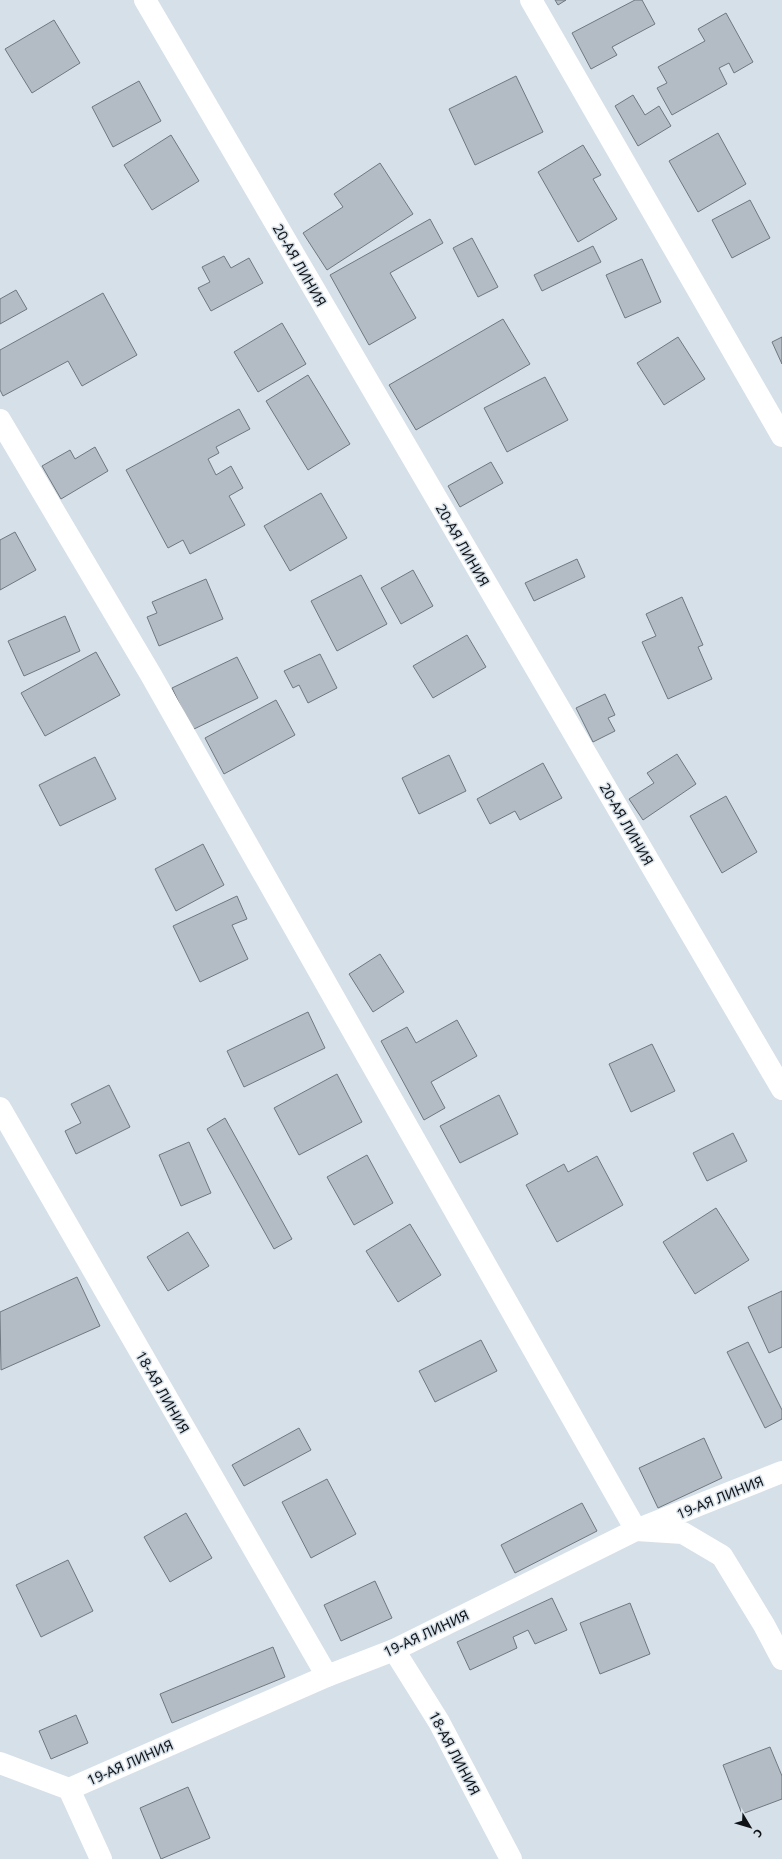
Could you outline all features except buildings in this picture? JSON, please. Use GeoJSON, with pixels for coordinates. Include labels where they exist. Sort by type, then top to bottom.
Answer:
{"type":"FeatureCollection","features":[{"type":"Feature","properties":{"kind":"street","name":"20-АЯ ЛИНИЯ"},"geometry":{"type":"LineString","coordinates":[[145,0],[782,1090]]}},
{"type":"Feature","properties":{"kind":"street"},"geometry":{"type":"LineString","coordinates":[[531,0],[782,436]]}},
{"type":"Feature","properties":{"kind":"street"},"geometry":{"type":"LineString","coordinates":[[0,420],[151,676],[636,1530],[683,1533],[722,1556],[764,1625],[782,1659]]}},
{"type":"Feature","properties":{"kind":"street","name":"18-АЯ ЛИНИЯ"},"geometry":{"type":"LineString","coordinates":[[0,1108],[327,1676]]}},
{"type":"Feature","properties":{"kind":"street","name":"19-АЯ ЛИНИЯ"},"geometry":{"type":"LineString","coordinates":[[69,1789],[327,1676],[394,1650],[636,1530],[782,1472]]}},
{"type":"Feature","properties":{"kind":"street","name":"18-АЯ ЛИНИЯ"},"geometry":{"type":"LineString","coordinates":[[394,1650],[439,1722],[511,1859]]}},
{"type":"Feature","properties":{"kind":"street"},"geometry":{"type":"LineString","coordinates":[[0,1763],[69,1789],[102,1859]]}}]}
